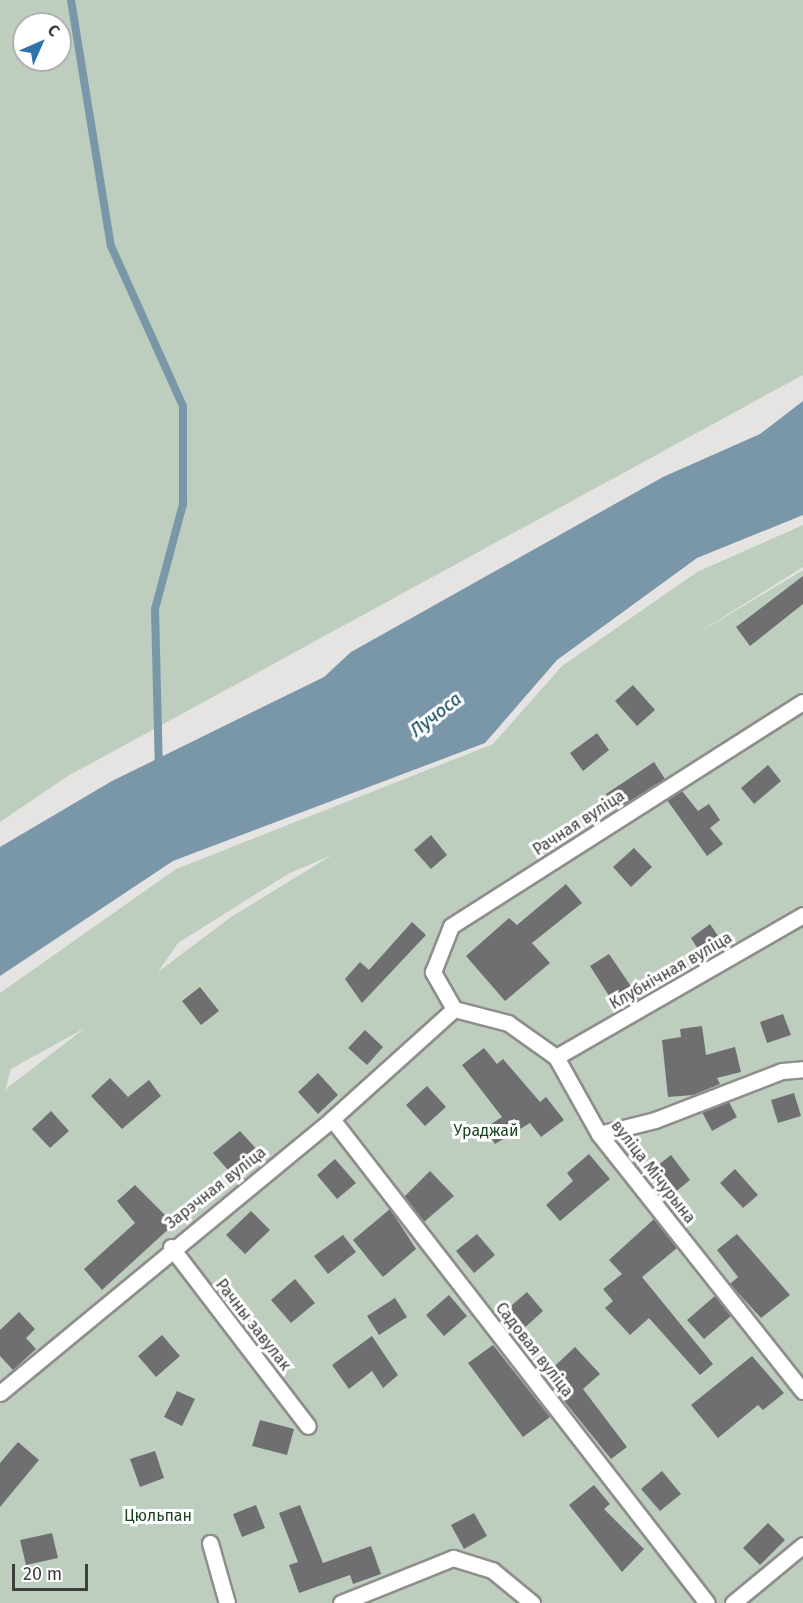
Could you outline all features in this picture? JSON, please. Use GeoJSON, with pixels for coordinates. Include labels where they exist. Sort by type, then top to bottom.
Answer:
{"type":"FeatureCollection","features":[{"type":"Feature","properties":{"kind":"lane","name":"Рачная вуліца"},"geometry":{"type":"LineString","coordinates":[[454,1009],[433,972],[451,926],[803,702]]}},
{"type":"Feature","properties":{"kind":"lane","name":"Клубнічная вуліца"},"geometry":{"type":"LineString","coordinates":[[556,1057],[803,915]]}},
{"type":"Feature","properties":{"kind":"lane","name":"вуліца Мічурына"},"geometry":{"type":"LineString","coordinates":[[454,1009],[508,1023],[556,1057],[599,1134],[803,1391]]}},
{"type":"Feature","properties":{"kind":"lane","name":"Зарэчная вуліца"},"geometry":{"type":"LineString","coordinates":[[0,1393],[171,1247],[332,1119],[454,1009]]}},
{"type":"Feature","properties":{"kind":"lane"},"geometry":{"type":"LineString","coordinates":[[599,1134],[655,1120],[782,1071],[803,1069]]}},
{"type":"Feature","properties":{"kind":"lane","name":"Садовая вуліца"},"geometry":{"type":"LineString","coordinates":[[332,1119],[707,1603]]}},
{"type":"Feature","properties":{"kind":"lane","name":"Рачны завулак"},"geometry":{"type":"LineString","coordinates":[[171,1247],[308,1426]]}},
{"type":"Feature","properties":{"kind":"lane"},"geometry":{"type":"LineString","coordinates":[[210,1543],[226,1603]]}},
{"type":"Feature","properties":{"kind":"lane"},"geometry":{"type":"LineString","coordinates":[[733,1603],[803,1545]]}},
{"type":"Feature","properties":{"kind":"lane"},"geometry":{"type":"LineString","coordinates":[[341,1603],[453,1558],[492,1570],[532,1603]]}},
{"type":"Feature","properties":{"kind":"green space"},"geometry":{"type":"Polygon","coordinates":[[[0,0],[803,0],[803,375],[68,776],[0,822],[0,0]]]}},
{"type":"Feature","properties":{"kind":"green space","name":"Ураджай"},"geometry":{"type":"Polygon","coordinates":[[[803,525],[803,567],[687,640],[803,570],[803,1603],[0,1603],[0,993],[176,869],[493,744],[562,666],[697,572],[803,525]],[[332,855],[288,874],[178,943],[158,972],[231,917],[332,855]],[[85,1028],[11,1069],[5,1091],[7,1088],[85,1028]]]}},
{"type":"Feature","properties":{"kind":"water","name":"Лучоса"},"geometry":{"type":"Polygon","coordinates":[[[803,401],[803,515],[697,558],[557,660],[485,743],[173,861],[0,976],[0,847],[112,781],[324,677],[351,652],[663,477],[760,434],[803,401]]]}},
{"type":"Feature","properties":{"kind":"building"},"geometry":{"type":"Polygon","coordinates":[[[803,576],[803,604],[750,646],[736,627],[803,576]]]}},
{"type":"Feature","properties":{"kind":"building"},"geometry":{"type":"Polygon","coordinates":[[[633,685],[655,710],[637,726],[615,701],[633,685]]]}},
{"type":"Feature","properties":{"kind":"building"},"geometry":{"type":"Polygon","coordinates":[[[597,733],[609,750],[583,771],[570,753],[597,733]]]}},
{"type":"Feature","properties":{"kind":"building"},"geometry":{"type":"Polygon","coordinates":[[[654,762],[665,779],[617,809],[606,794],[654,762]]]}},
{"type":"Feature","properties":{"kind":"building"},"geometry":{"type":"Polygon","coordinates":[[[768,765],[781,781],[754,804],[741,788],[768,765]]]}},
{"type":"Feature","properties":{"kind":"building"},"geometry":{"type":"Polygon","coordinates":[[[682,791],[698,811],[709,804],[720,820],[710,828],[723,844],[707,856],[667,800],[682,791]]]}},
{"type":"Feature","properties":{"kind":"building"},"geometry":{"type":"Polygon","coordinates":[[[431,835],[447,855],[431,869],[414,850],[431,835]]]}},
{"type":"Feature","properties":{"kind":"building"},"geometry":{"type":"Polygon","coordinates":[[[634,848],[652,867],[631,887],[613,867],[634,848]]]}},
{"type":"Feature","properties":{"kind":"building"},"geometry":{"type":"Polygon","coordinates":[[[566,884],[582,903],[532,943],[550,963],[505,1001],[466,956],[509,918],[517,925],[566,884]]]}},
{"type":"Feature","properties":{"kind":"building"},"geometry":{"type":"Polygon","coordinates":[[[412,922],[426,935],[362,1003],[345,979],[360,962],[369,970],[412,922]]]}},
{"type":"Feature","properties":{"kind":"building"},"geometry":{"type":"Polygon","coordinates":[[[710,924],[726,948],[705,960],[691,938],[710,924]]]}},
{"type":"Feature","properties":{"kind":"building"},"geometry":{"type":"Polygon","coordinates":[[[609,954],[639,998],[618,1010],[590,966],[609,954]]]}},
{"type":"Feature","properties":{"kind":"building"},"geometry":{"type":"Polygon","coordinates":[[[200,987],[219,1011],[201,1025],[182,1001],[200,987]]]}},
{"type":"Feature","properties":{"kind":"building"},"geometry":{"type":"Polygon","coordinates":[[[783,1014],[791,1035],[767,1043],[760,1022],[783,1014]]]}},
{"type":"Feature","properties":{"kind":"building"},"geometry":{"type":"Polygon","coordinates":[[[702,1026],[706,1055],[735,1047],[741,1072],[717,1078],[720,1084],[693,1095],[668,1097],[662,1040],[681,1037],[680,1029],[702,1026]]]}},
{"type":"Feature","properties":{"kind":"building"},"geometry":{"type":"Polygon","coordinates":[[[365,1030],[383,1047],[367,1065],[348,1048],[365,1030]]]}},
{"type":"Feature","properties":{"kind":"building"},"geometry":{"type":"Polygon","coordinates":[[[484,1048],[497,1064],[503,1059],[540,1102],[546,1097],[564,1120],[541,1137],[530,1123],[495,1144],[485,1128],[502,1117],[462,1065],[484,1048]]]}},
{"type":"Feature","properties":{"kind":"building"},"geometry":{"type":"Polygon","coordinates":[[[318,1073],[338,1095],[318,1114],[298,1092],[318,1073]]]}},
{"type":"Feature","properties":{"kind":"building"},"geometry":{"type":"Polygon","coordinates":[[[110,1078],[128,1097],[149,1080],[161,1096],[122,1129],[91,1096],[110,1078]]]}},
{"type":"Feature","properties":{"kind":"building"},"geometry":{"type":"Polygon","coordinates":[[[427,1086],[446,1107],[425,1126],[406,1105],[427,1086]]]}},
{"type":"Feature","properties":{"kind":"building"},"geometry":{"type":"Polygon","coordinates":[[[794,1093],[801,1116],[778,1123],[771,1100],[794,1093]]]}},
{"type":"Feature","properties":{"kind":"building"},"geometry":{"type":"Polygon","coordinates":[[[729,1102],[737,1117],[712,1131],[702,1112],[729,1102]]]}},
{"type":"Feature","properties":{"kind":"building"},"geometry":{"type":"Polygon","coordinates":[[[51,1111],[69,1131],[50,1148],[32,1129],[51,1111]]]}},
{"type":"Feature","properties":{"kind":"building"},"geometry":{"type":"Polygon","coordinates":[[[240,1131],[263,1156],[236,1179],[213,1153],[240,1131]]]}},
{"type":"Feature","properties":{"kind":"building"},"geometry":{"type":"Polygon","coordinates":[[[589,1154],[610,1179],[560,1221],[546,1205],[573,1181],[567,1173],[589,1154]]]}},
{"type":"Feature","properties":{"kind":"building"},"geometry":{"type":"Polygon","coordinates":[[[671,1155],[690,1180],[668,1198],[648,1173],[671,1155]]]}},
{"type":"Feature","properties":{"kind":"building"},"geometry":{"type":"Polygon","coordinates":[[[335,1159],[356,1183],[337,1199],[317,1175],[335,1159]]]}},
{"type":"Feature","properties":{"kind":"building"},"geometry":{"type":"Polygon","coordinates":[[[735,1169],[758,1195],[743,1208],[720,1183],[735,1169]]]}},
{"type":"Feature","properties":{"kind":"building"},"geometry":{"type":"Polygon","coordinates":[[[430,1171],[454,1196],[424,1222],[404,1197],[430,1171]]]}},
{"type":"Feature","properties":{"kind":"building"},"geometry":{"type":"Polygon","coordinates":[[[135,1185],[174,1224],[102,1290],[84,1269],[135,1223],[117,1201],[135,1185]]]}},
{"type":"Feature","properties":{"kind":"building"},"geometry":{"type":"Polygon","coordinates":[[[390,1209],[416,1249],[383,1277],[353,1240],[390,1209]]]}},
{"type":"Feature","properties":{"kind":"building"},"geometry":{"type":"Polygon","coordinates":[[[251,1211],[270,1230],[245,1254],[226,1235],[251,1211]]]}},
{"type":"Feature","properties":{"kind":"building"},"geometry":{"type":"Polygon","coordinates":[[[654,1219],[677,1248],[642,1277],[713,1364],[700,1375],[649,1318],[630,1335],[605,1308],[613,1301],[603,1289],[622,1274],[609,1260],[654,1219]]]}},
{"type":"Feature","properties":{"kind":"building"},"geometry":{"type":"Polygon","coordinates":[[[477,1234],[495,1255],[474,1273],[456,1251],[477,1234]]]}},
{"type":"Feature","properties":{"kind":"building"},"geometry":{"type":"Polygon","coordinates":[[[737,1234],[790,1295],[761,1318],[730,1284],[738,1277],[717,1250],[737,1234]]]}},
{"type":"Feature","properties":{"kind":"building"},"geometry":{"type":"Polygon","coordinates":[[[343,1235],[356,1252],[328,1274],[314,1256],[343,1235]]]}},
{"type":"Feature","properties":{"kind":"building"},"geometry":{"type":"Polygon","coordinates":[[[295,1279],[315,1303],[291,1323],[271,1300],[295,1279]]]}},
{"type":"Feature","properties":{"kind":"building"},"geometry":{"type":"Polygon","coordinates":[[[527,1292],[543,1311],[521,1331],[504,1312],[527,1292]]]}},
{"type":"Feature","properties":{"kind":"building"},"geometry":{"type":"Polygon","coordinates":[[[449,1295],[467,1316],[444,1336],[426,1315],[449,1295]]]}},
{"type":"Feature","properties":{"kind":"building"},"geometry":{"type":"Polygon","coordinates":[[[715,1296],[731,1316],[704,1339],[687,1320],[715,1296]]]}},
{"type":"Feature","properties":{"kind":"building"},"geometry":{"type":"Polygon","coordinates":[[[395,1298],[407,1317],[379,1335],[367,1316],[395,1298]]]}},
{"type":"Feature","properties":{"kind":"building"},"geometry":{"type":"Polygon","coordinates":[[[19,1312],[35,1329],[26,1338],[36,1349],[13,1370],[0,1356],[0,1330],[19,1312]]]}},
{"type":"Feature","properties":{"kind":"building"},"geometry":{"type":"Polygon","coordinates":[[[162,1335],[180,1356],[156,1377],[138,1356],[162,1335]]]}},
{"type":"Feature","properties":{"kind":"building"},"geometry":{"type":"Polygon","coordinates":[[[372,1336],[398,1375],[383,1388],[372,1371],[349,1389],[332,1365],[372,1336]]]}},
{"type":"Feature","properties":{"kind":"building"},"geometry":{"type":"Polygon","coordinates":[[[493,1345],[550,1417],[523,1437],[468,1363],[493,1345]]]}},
{"type":"Feature","properties":{"kind":"building"},"geometry":{"type":"Polygon","coordinates":[[[575,1347],[600,1374],[583,1389],[627,1447],[611,1459],[544,1376],[575,1347]]]}},
{"type":"Feature","properties":{"kind":"building"},"geometry":{"type":"Polygon","coordinates":[[[752,1356],[784,1393],[763,1410],[758,1405],[718,1438],[691,1405],[752,1356]]]}},
{"type":"Feature","properties":{"kind":"building"},"geometry":{"type":"Polygon","coordinates":[[[177,1391],[195,1399],[182,1426],[164,1417],[177,1391]]]}},
{"type":"Feature","properties":{"kind":"building"},"geometry":{"type":"Polygon","coordinates":[[[260,1420],[294,1429],[287,1455],[252,1446],[260,1420]]]}},
{"type":"Feature","properties":{"kind":"building"},"geometry":{"type":"Polygon","coordinates":[[[18,1442],[39,1460],[0,1507],[0,1463],[18,1442]]]}},
{"type":"Feature","properties":{"kind":"building"},"geometry":{"type":"Polygon","coordinates":[[[155,1451],[164,1478],[140,1487],[130,1459],[155,1451]]]}},
{"type":"Feature","properties":{"kind":"building"},"geometry":{"type":"Polygon","coordinates":[[[662,1471],[681,1494],[660,1511],[641,1489],[662,1471]]]}},
{"type":"Feature","properties":{"kind":"building"},"geometry":{"type":"Polygon","coordinates":[[[594,1485],[610,1504],[604,1509],[644,1549],[622,1572],[569,1505],[594,1485]]]}},
{"type":"Feature","properties":{"kind":"building"},"geometry":{"type":"Polygon","coordinates":[[[256,1505],[265,1528],[242,1537],[233,1514],[256,1505]]]}},
{"type":"Feature","properties":{"kind":"building"},"geometry":{"type":"Polygon","coordinates":[[[300,1505],[323,1563],[371,1546],[381,1574],[353,1584],[350,1575],[299,1593],[289,1565],[298,1562],[279,1513],[300,1505]]]}},
{"type":"Feature","properties":{"kind":"building"},"geometry":{"type":"Polygon","coordinates":[[[474,1513],[487,1536],[464,1549],[451,1525],[474,1513]]]}},
{"type":"Feature","properties":{"kind":"building"},"geometry":{"type":"Polygon","coordinates":[[[768,1523],[785,1540],[760,1565],[743,1548],[768,1523]]]}},
{"type":"Feature","properties":{"kind":"building"},"geometry":{"type":"Polygon","coordinates":[[[52,1533],[58,1558],[26,1565],[20,1540],[52,1533]]]}},
{"type":"Feature","properties":{"kind":"waterway"},"geometry":{"type":"LineString","coordinates":[[71,0],[111,246],[183,406],[183,504],[155,609],[159,768]]}},
{"type":"Feature","properties":{"kind":"park label","name":"Цюльпан"},"geometry":{"type":"Point","coordinates":[158,1516]}}]}
